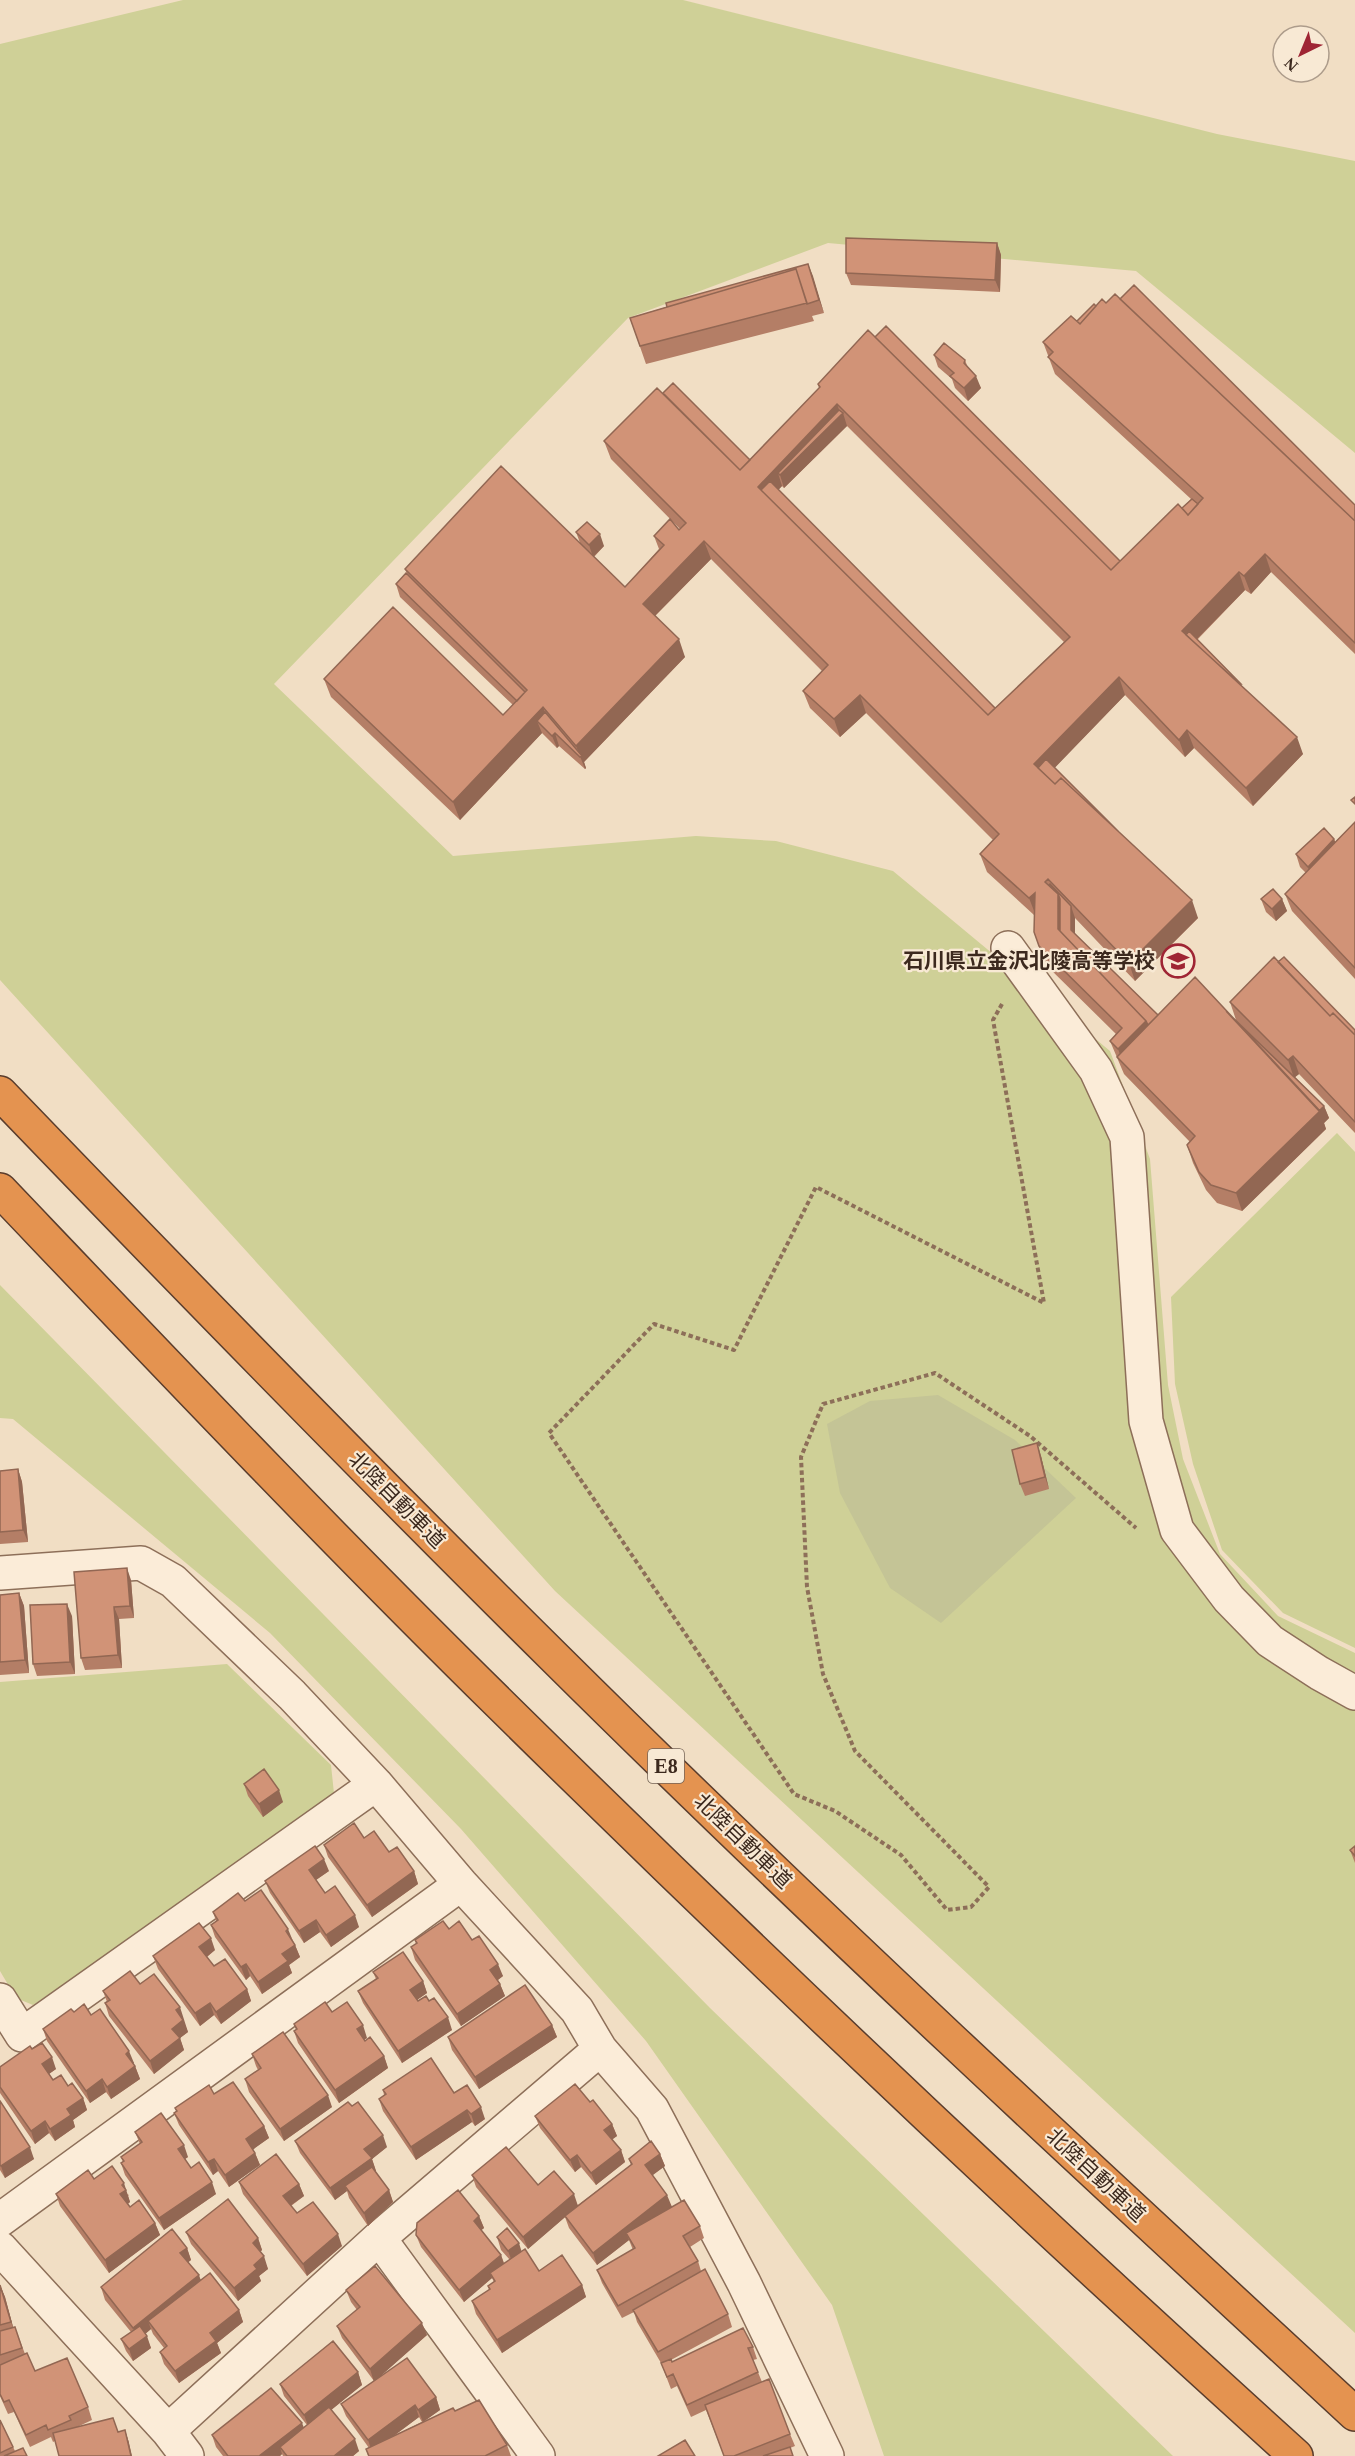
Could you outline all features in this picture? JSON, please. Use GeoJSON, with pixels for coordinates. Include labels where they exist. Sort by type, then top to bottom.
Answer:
{"type":"FeatureCollection","features":[{"type":"Feature","properties":{"kind":"highway","name":"北陸自動車道"},"geometry":{"type":"LineString","coordinates":[[0,1093],[251,1354],[556,1659],[866,1959],[1355,2414]]}},
{"type":"Feature","properties":{"kind":"highway"},"geometry":{"type":"LineString","coordinates":[[0,1190],[201,1401],[509,1712],[814,2007],[1143,2318],[1296,2456]]}},
{"type":"Feature","properties":{"kind":"street"},"geometry":{"type":"LineString","coordinates":[[1016,958],[1096,1070],[1127,1137],[1146,1421],[1177,1530],[1229,1599],[1270,1641],[1355,1693]]}},
{"type":"Feature","properties":{"kind":"street"},"geometry":{"type":"LineString","coordinates":[[0,1573],[141,1563],[173,1581],[292,1695],[376,1785],[461,1884],[577,2010],[600,2049],[652,2109],[744,2283],[827,2456]]}},
{"type":"Feature","properties":{"kind":"street"},"geometry":{"type":"LineString","coordinates":[[0,2000],[22,2035],[376,1785]]}},
{"type":"Feature","properties":{"kind":"street"},"geometry":{"type":"LineString","coordinates":[[0,2220],[461,1884]]}},
{"type":"Feature","properties":{"kind":"street"},"geometry":{"type":"LineString","coordinates":[[0,2248],[178,2444],[379,2238],[600,2049]]}},
{"type":"Feature","properties":{"kind":"street"},"geometry":{"type":"LineString","coordinates":[[379,2238],[538,2456]]}},
{"type":"Feature","properties":{"kind":"path"},"geometry":{"type":"LineString","coordinates":[[1016,958],[993,1020],[1044,1303],[816,1187],[734,1350],[654,1324],[549,1433],[794,1794],[835,1811],[900,1855],[947,1910],[971,1907],[989,1887],[855,1751],[823,1674],[807,1587],[801,1457],[823,1404],[935,1373],[1030,1436],[1143,1535],[1192,1549]]}},
{"type":"Feature","properties":{"kind":"green space"},"geometry":{"type":"Polygon","coordinates":[[[183,0],[683,0],[1217,134],[1355,161],[1355,453],[1136,271],[828,243],[628,318],[274,684],[453,856],[696,836],[776,841],[893,871],[1110,1051],[1150,1159],[1168,1385],[1183,1459],[1220,1554],[1278,1616],[1355,1653],[1355,2333],[555,1591],[0,980],[0,44],[183,0]]]}},
{"type":"Feature","properties":{"kind":"green space"},"geometry":{"type":"Polygon","coordinates":[[[1337,1133],[1355,1152],[1355,1648],[1283,1613],[1222,1550],[1193,1464],[1175,1384],[1171,1297],[1337,1133]]]}},
{"type":"Feature","properties":{"kind":"green space"},"geometry":{"type":"Polygon","coordinates":[[[0,1285],[710,2008],[1173,2456],[884,2456],[832,2305],[646,2041],[461,1829],[270,1633],[13,1419],[0,1418],[0,1285]]]}},
{"type":"Feature","properties":{"kind":"green space"},"geometry":{"type":"Polygon","coordinates":[[[938,1395],[1015,1440],[1076,1498],[941,1623],[890,1588],[840,1493],[827,1424],[870,1401],[938,1395]]]}},
{"type":"Feature","properties":{"kind":"green space"},"geometry":{"type":"Polygon","coordinates":[[[227,1664],[331,1765],[335,1803],[33,2005],[16,1998],[0,1971],[0,1682],[227,1664]]]}},
{"type":"Feature","properties":{"kind":"building"},"geometry":{"type":"Polygon","coordinates":[[[846,238],[997,243],[995,280],[846,273],[846,238]]]}},
{"type":"Feature","properties":{"kind":"building"},"geometry":{"type":"Polygon","coordinates":[[[808,264],[819,300],[807,304],[796,269],[667,307],[666,303],[808,264]]]}},
{"type":"Feature","properties":{"kind":"building"},"geometry":{"type":"Polygon","coordinates":[[[796,269],[807,303],[640,346],[630,318],[796,269]]]}},
{"type":"Feature","properties":{"kind":"building"},"geometry":{"type":"Polygon","coordinates":[[[1134,285],[1355,505],[1355,521],[1120,299],[1134,285]]]}},
{"type":"Feature","properties":{"kind":"building"},"geometry":{"type":"Polygon","coordinates":[[[1115,294],[1355,521],[1355,643],[1265,554],[1244,576],[1239,572],[1182,631],[1297,737],[1246,788],[1187,730],[1179,740],[1119,677],[1034,764],[1055,784],[1061,778],[1192,900],[1129,963],[1048,879],[1045,882],[1058,894],[1058,929],[1146,1021],[1118,1049],[1110,1041],[1122,1028],[1039,946],[1034,932],[1035,893],[1029,898],[980,854],[999,834],[860,695],[834,719],[803,691],[828,665],[704,541],[643,604],[679,639],[576,746],[543,707],[453,802],[324,679],[393,607],[503,715],[527,690],[405,569],[501,466],[625,587],[664,545],[654,536],[670,519],[679,530],[686,523],[604,441],[657,388],[740,470],[820,387],[818,384],[868,330],[1111,570],[1178,504],[1188,515],[1203,498],[1048,357],[1053,352],[1043,342],[1071,316],[1080,324],[1102,299],[1106,303],[1115,294]],[[837,404],[758,487],[988,715],[1070,637],[837,404]]]}},
{"type":"Feature","properties":{"kind":"building"},"geometry":{"type":"Polygon","coordinates":[[[1094,304],[1096,306],[1080,324],[1077,321],[1094,304]]]}},
{"type":"Feature","properties":{"kind":"building"},"geometry":{"type":"Polygon","coordinates":[[[886,326],[1120,561],[1111,570],[875,337],[886,326]]]}},
{"type":"Feature","properties":{"kind":"building"},"geometry":{"type":"Polygon","coordinates":[[[944,343],[965,360],[964,363],[976,376],[964,388],[950,376],[954,373],[934,355],[944,343]]]}},
{"type":"Feature","properties":{"kind":"building"},"geometry":{"type":"Polygon","coordinates":[[[673,383],[750,460],[740,470],[663,393],[673,383]]]}},
{"type":"Feature","properties":{"kind":"building"},"geometry":{"type":"Polygon","coordinates":[[[839,410],[843,413],[780,475],[778,473],[839,410]]]}},
{"type":"Feature","properties":{"kind":"building"},"geometry":{"type":"Polygon","coordinates":[[[770,481],[995,708],[988,715],[761,490],[770,481]]]}},
{"type":"Feature","properties":{"kind":"building"},"geometry":{"type":"Polygon","coordinates":[[[1192,499],[1198,504],[1188,515],[1182,508],[1192,499]]]}},
{"type":"Feature","properties":{"kind":"building"},"geometry":{"type":"Polygon","coordinates":[[[587,522],[600,534],[589,545],[576,532],[587,522]]]}},
{"type":"Feature","properties":{"kind":"building"},"geometry":{"type":"Polygon","coordinates":[[[406,573],[525,692],[517,701],[396,584],[406,573]]]}},
{"type":"Feature","properties":{"kind":"building"},"geometry":{"type":"Polygon","coordinates":[[[1189,631],[1241,684],[1186,635],[1189,631]]]}},
{"type":"Feature","properties":{"kind":"building"},"geometry":{"type":"Polygon","coordinates":[[[545,712],[582,756],[580,757],[555,733],[552,736],[537,721],[545,712]]]}},
{"type":"Feature","properties":{"kind":"building"},"geometry":{"type":"Polygon","coordinates":[[[1046,759],[1119,832],[1061,778],[1055,784],[1038,768],[1046,759]]]}},
{"type":"Feature","properties":{"kind":"building"},"geometry":{"type":"Polygon","coordinates":[[[1355,822],[1355,968],[1285,894],[1355,822]]]}},
{"type":"Feature","properties":{"kind":"building"},"geometry":{"type":"Polygon","coordinates":[[[1324,828],[1334,839],[1308,867],[1296,854],[1324,828]]]}},
{"type":"Feature","properties":{"kind":"building"},"geometry":{"type":"Polygon","coordinates":[[[1050,884],[1071,906],[1071,930],[1158,1015],[1148,1025],[1060,931],[1060,899],[1050,884]]]}},
{"type":"Feature","properties":{"kind":"building"},"geometry":{"type":"Polygon","coordinates":[[[1273,889],[1282,899],[1272,909],[1261,899],[1273,889]]]}},
{"type":"Feature","properties":{"kind":"building"},"geometry":{"type":"Polygon","coordinates":[[[1274,957],[1330,1016],[1333,1013],[1355,1035],[1355,1122],[1293,1056],[1288,1060],[1230,1002],[1274,957]]]}},
{"type":"Feature","properties":{"kind":"building"},"geometry":{"type":"Polygon","coordinates":[[[1284,957],[1355,1030],[1355,1035],[1333,1013],[1330,1016],[1278,962],[1284,957]]]}},
{"type":"Feature","properties":{"kind":"building"},"geometry":{"type":"Polygon","coordinates":[[[1195,977],[1320,1111],[1236,1193],[1211,1185],[1199,1172],[1187,1145],[1195,1136],[1117,1057],[1195,977]]]}},
{"type":"Feature","properties":{"kind":"building"},"geometry":{"type":"Polygon","coordinates":[[[1226,1011],[1324,1106],[1319,1111],[1226,1011]]]}},
{"type":"Feature","properties":{"kind":"building"},"geometry":{"type":"Polygon","coordinates":[[[1037,1443],[1045,1477],[1020,1484],[1012,1450],[1037,1443]]]}},
{"type":"Feature","properties":{"kind":"building"},"geometry":{"type":"Polygon","coordinates":[[[18,1469],[23,1530],[0,1532],[0,1471],[18,1469]]]}},
{"type":"Feature","properties":{"kind":"building"},"geometry":{"type":"Polygon","coordinates":[[[127,1568],[130,1606],[114,1607],[118,1655],[81,1658],[74,1572],[127,1568]]]}},
{"type":"Feature","properties":{"kind":"building"},"geometry":{"type":"Polygon","coordinates":[[[19,1593],[25,1660],[0,1662],[0,1595],[19,1593]]]}},
{"type":"Feature","properties":{"kind":"building"},"geometry":{"type":"Polygon","coordinates":[[[67,1604],[70,1662],[33,1664],[30,1605],[67,1604]]]}},
{"type":"Feature","properties":{"kind":"building"},"geometry":{"type":"Polygon","coordinates":[[[264,1769],[279,1790],[259,1804],[244,1784],[264,1769]]]}},
{"type":"Feature","properties":{"kind":"building"},"geometry":{"type":"Polygon","coordinates":[[[354,1823],[364,1838],[374,1831],[389,1852],[397,1847],[414,1871],[367,1905],[324,1845],[354,1823]]]}},
{"type":"Feature","properties":{"kind":"building"},"geometry":{"type":"Polygon","coordinates":[[[315,1846],[324,1859],[309,1870],[325,1893],[335,1886],[355,1915],[326,1935],[316,1920],[299,1931],[265,1881],[315,1846]]]}},
{"type":"Feature","properties":{"kind":"building"},"geometry":{"type":"Polygon","coordinates":[[[1355,1846],[1355,1856],[1350,1850],[1355,1846]]]}},
{"type":"Feature","properties":{"kind":"building"},"geometry":{"type":"Polygon","coordinates":[[[261,1890],[288,1929],[286,1931],[295,1945],[282,1954],[288,1961],[258,1982],[246,1964],[241,1967],[211,1925],[218,1920],[213,1912],[238,1893],[245,1901],[261,1890]]]}},
{"type":"Feature","properties":{"kind":"building"},"geometry":{"type":"Polygon","coordinates":[[[443,1921],[449,1929],[459,1921],[472,1940],[479,1936],[498,1964],[490,1970],[500,1984],[457,2014],[411,1947],[417,1943],[415,1940],[443,1921]]]}},
{"type":"Feature","properties":{"kind":"building"},"geometry":{"type":"Polygon","coordinates":[[[199,1923],[211,1938],[199,1947],[214,1966],[225,1959],[247,1989],[216,2012],[210,2003],[195,2013],[153,1956],[199,1923]]]}},
{"type":"Feature","properties":{"kind":"building"},"geometry":{"type":"Polygon","coordinates":[[[403,1952],[423,1981],[410,1990],[418,2001],[426,1996],[429,2001],[434,1998],[448,2017],[398,2051],[358,1991],[378,1978],[373,1972],[403,1952]]]}},
{"type":"Feature","properties":{"kind":"building"},"geometry":{"type":"Polygon","coordinates":[[[130,1971],[140,1984],[154,1974],[180,2007],[176,2010],[183,2020],[172,2029],[180,2038],[150,2061],[105,2003],[110,2000],[103,1991],[130,1971]]]}},
{"type":"Feature","properties":{"kind":"building"},"geometry":{"type":"Polygon","coordinates":[[[525,1985],[552,2025],[475,2077],[448,2037],[525,1985]]]}},
{"type":"Feature","properties":{"kind":"building"},"geometry":{"type":"Polygon","coordinates":[[[325,2002],[332,2012],[347,2002],[363,2025],[357,2029],[365,2041],[370,2037],[384,2056],[335,2090],[294,2031],[297,2029],[294,2024],[325,2002]]]}},
{"type":"Feature","properties":{"kind":"building"},"geometry":{"type":"Polygon","coordinates":[[[84,2004],[91,2015],[100,2009],[129,2051],[126,2054],[135,2066],[107,2087],[102,2079],[86,2091],[43,2029],[71,2009],[74,2012],[84,2004]]]}},
{"type":"Feature","properties":{"kind":"building"},"geometry":{"type":"Polygon","coordinates":[[[283,2032],[328,2095],[280,2129],[245,2079],[261,2068],[252,2054],[283,2032]]]}},
{"type":"Feature","properties":{"kind":"building"},"geometry":{"type":"Polygon","coordinates":[[[42,2043],[52,2057],[42,2064],[53,2080],[61,2075],[68,2086],[72,2083],[83,2098],[67,2109],[71,2115],[50,2129],[45,2121],[31,2131],[0,2087],[0,2067],[30,2046],[32,2049],[42,2043]]]}},
{"type":"Feature","properties":{"kind":"building"},"geometry":{"type":"Polygon","coordinates":[[[431,2058],[454,2093],[467,2085],[481,2107],[471,2114],[467,2110],[411,2147],[379,2099],[386,2094],[383,2090],[431,2058]]]}},
{"type":"Feature","properties":{"kind":"building"},"geometry":{"type":"Polygon","coordinates":[[[233,2082],[264,2126],[246,2139],[255,2153],[225,2175],[214,2159],[208,2162],[174,2113],[177,2111],[175,2108],[209,2085],[214,2094],[233,2082]]]}},
{"type":"Feature","properties":{"kind":"building"},"geometry":{"type":"Polygon","coordinates":[[[575,2084],[590,2102],[593,2100],[612,2124],[604,2130],[621,2150],[591,2173],[577,2155],[570,2160],[535,2116],[575,2084]]]}},
{"type":"Feature","properties":{"kind":"building"},"geometry":{"type":"Polygon","coordinates":[[[0,2101],[30,2147],[1,2166],[0,2165],[0,2101]]]}},
{"type":"Feature","properties":{"kind":"building"},"geometry":{"type":"Polygon","coordinates":[[[348,2102],[352,2106],[358,2102],[383,2135],[364,2149],[372,2158],[330,2188],[295,2141],[348,2102]]]}},
{"type":"Feature","properties":{"kind":"building"},"geometry":{"type":"Polygon","coordinates":[[[161,2113],[184,2145],[178,2149],[191,2168],[199,2162],[212,2182],[159,2218],[121,2163],[124,2161],[121,2157],[142,2142],[135,2132],[161,2113]]]}},
{"type":"Feature","properties":{"kind":"building"},"geometry":{"type":"Polygon","coordinates":[[[651,2141],[660,2154],[645,2165],[667,2195],[593,2253],[565,2216],[632,2164],[629,2159],[651,2141]]]}},
{"type":"Feature","properties":{"kind":"building"},"geometry":{"type":"Polygon","coordinates":[[[506,2147],[538,2185],[554,2171],[574,2194],[523,2237],[472,2175],[506,2147]]]}},
{"type":"Feature","properties":{"kind":"building"},"geometry":{"type":"Polygon","coordinates":[[[276,2154],[299,2184],[283,2196],[297,2213],[313,2202],[338,2234],[303,2264],[239,2182],[276,2154]]]}},
{"type":"Feature","properties":{"kind":"building"},"geometry":{"type":"Polygon","coordinates":[[[112,2166],[126,2190],[120,2194],[130,2207],[139,2200],[155,2223],[105,2260],[56,2194],[88,2170],[94,2179],[112,2166]]]}},
{"type":"Feature","properties":{"kind":"building"},"geometry":{"type":"Polygon","coordinates":[[[372,2167],[389,2190],[364,2213],[345,2186],[372,2167]]]}},
{"type":"Feature","properties":{"kind":"building"},"geometry":{"type":"Polygon","coordinates":[[[458,2190],[479,2216],[474,2221],[501,2255],[459,2290],[416,2235],[417,2223],[458,2190]]]}},
{"type":"Feature","properties":{"kind":"building"},"geometry":{"type":"Polygon","coordinates":[[[228,2199],[258,2238],[253,2243],[264,2256],[254,2265],[257,2269],[234,2288],[186,2232],[228,2199]]]}},
{"type":"Feature","properties":{"kind":"building"},"geometry":{"type":"Polygon","coordinates":[[[684,2200],[700,2226],[683,2236],[698,2261],[618,2306],[597,2270],[635,2248],[626,2233],[684,2200]]]}},
{"type":"Feature","properties":{"kind":"building"},"geometry":{"type":"Polygon","coordinates":[[[507,2228],[519,2243],[508,2251],[497,2237],[507,2228]]]}},
{"type":"Feature","properties":{"kind":"building"},"geometry":{"type":"Polygon","coordinates":[[[172,2229],[187,2248],[180,2253],[199,2275],[133,2328],[101,2287],[172,2229]]]}},
{"type":"Feature","properties":{"kind":"building"},"geometry":{"type":"Polygon","coordinates":[[[525,2249],[539,2271],[562,2255],[582,2285],[497,2340],[472,2301],[490,2289],[488,2286],[495,2281],[490,2273],[525,2249]]]}},
{"type":"Feature","properties":{"kind":"building"},"geometry":{"type":"Polygon","coordinates":[[[375,2266],[422,2323],[370,2369],[337,2326],[360,2307],[346,2290],[375,2266]]]}},
{"type":"Feature","properties":{"kind":"building"},"geometry":{"type":"Polygon","coordinates":[[[705,2269],[728,2314],[658,2352],[633,2310],[705,2269]]]}},
{"type":"Feature","properties":{"kind":"building"},"geometry":{"type":"Polygon","coordinates":[[[210,2273],[239,2310],[210,2333],[216,2341],[175,2371],[160,2352],[167,2346],[148,2321],[210,2273]]]}},
{"type":"Feature","properties":{"kind":"building"},"geometry":{"type":"Polygon","coordinates":[[[0,2285],[11,2322],[0,2325],[0,2285]]]}},
{"type":"Feature","properties":{"kind":"building"},"geometry":{"type":"Polygon","coordinates":[[[140,2326],[147,2336],[129,2349],[121,2339],[140,2326]]]}},
{"type":"Feature","properties":{"kind":"building"},"geometry":{"type":"Polygon","coordinates":[[[15,2327],[22,2348],[0,2355],[0,2331],[15,2327]]]}},
{"type":"Feature","properties":{"kind":"building"},"geometry":{"type":"Polygon","coordinates":[[[743,2328],[753,2347],[748,2348],[758,2372],[687,2405],[673,2374],[667,2377],[661,2363],[671,2359],[672,2362],[743,2328]]]}},
{"type":"Feature","properties":{"kind":"building"},"geometry":{"type":"Polygon","coordinates":[[[333,2341],[358,2372],[304,2415],[280,2384],[333,2341]]]}},
{"type":"Feature","properties":{"kind":"building"},"geometry":{"type":"Polygon","coordinates":[[[27,2353],[35,2371],[67,2358],[88,2407],[69,2416],[71,2420],[48,2430],[46,2425],[26,2435],[9,2400],[4,2402],[0,2394],[0,2365],[27,2353]]]}},
{"type":"Feature","properties":{"kind":"building"},"geometry":{"type":"Polygon","coordinates":[[[407,2358],[436,2397],[418,2410],[415,2405],[368,2440],[341,2404],[407,2358]]]}},
{"type":"Feature","properties":{"kind":"building"},"geometry":{"type":"Polygon","coordinates":[[[769,2379],[790,2434],[734,2456],[724,2456],[705,2405],[769,2379]]]}},
{"type":"Feature","properties":{"kind":"building"},"geometry":{"type":"Polygon","coordinates":[[[271,2388],[302,2423],[259,2456],[228,2456],[212,2435],[271,2388]]]}},
{"type":"Feature","properties":{"kind":"building"},"geometry":{"type":"Polygon","coordinates":[[[479,2400],[507,2445],[485,2456],[369,2456],[366,2449],[453,2408],[455,2411],[479,2400]]]}},
{"type":"Feature","properties":{"kind":"building"},"geometry":{"type":"Polygon","coordinates":[[[329,2407],[355,2439],[334,2456],[287,2456],[280,2447],[329,2407]]]}},
{"type":"Feature","properties":{"kind":"building"},"geometry":{"type":"Polygon","coordinates":[[[113,2418],[118,2432],[125,2430],[131,2456],[59,2456],[53,2433],[113,2418]]]}},
{"type":"Feature","properties":{"kind":"building"},"geometry":{"type":"Polygon","coordinates":[[[0,2420],[13,2447],[0,2453],[0,2420]]]}},
{"type":"Feature","properties":{"kind":"building"},"geometry":{"type":"Polygon","coordinates":[[[685,2440],[695,2456],[658,2456],[685,2440]]]}},
{"type":"Feature","properties":{"kind":"building"},"geometry":{"type":"Polygon","coordinates":[[[790,2447],[793,2456],[763,2456],[790,2447]]]}},
{"type":"Feature","properties":{"kind":"building"},"geometry":{"type":"Polygon","coordinates":[[[23,2448],[27,2456],[4,2456],[23,2448]]]}},
{"type":"Feature","properties":{"kind":"place","name":"石川県立金沢北陵高等学校"},"geometry":{"type":"Point","coordinates":[1178,961]}}]}
